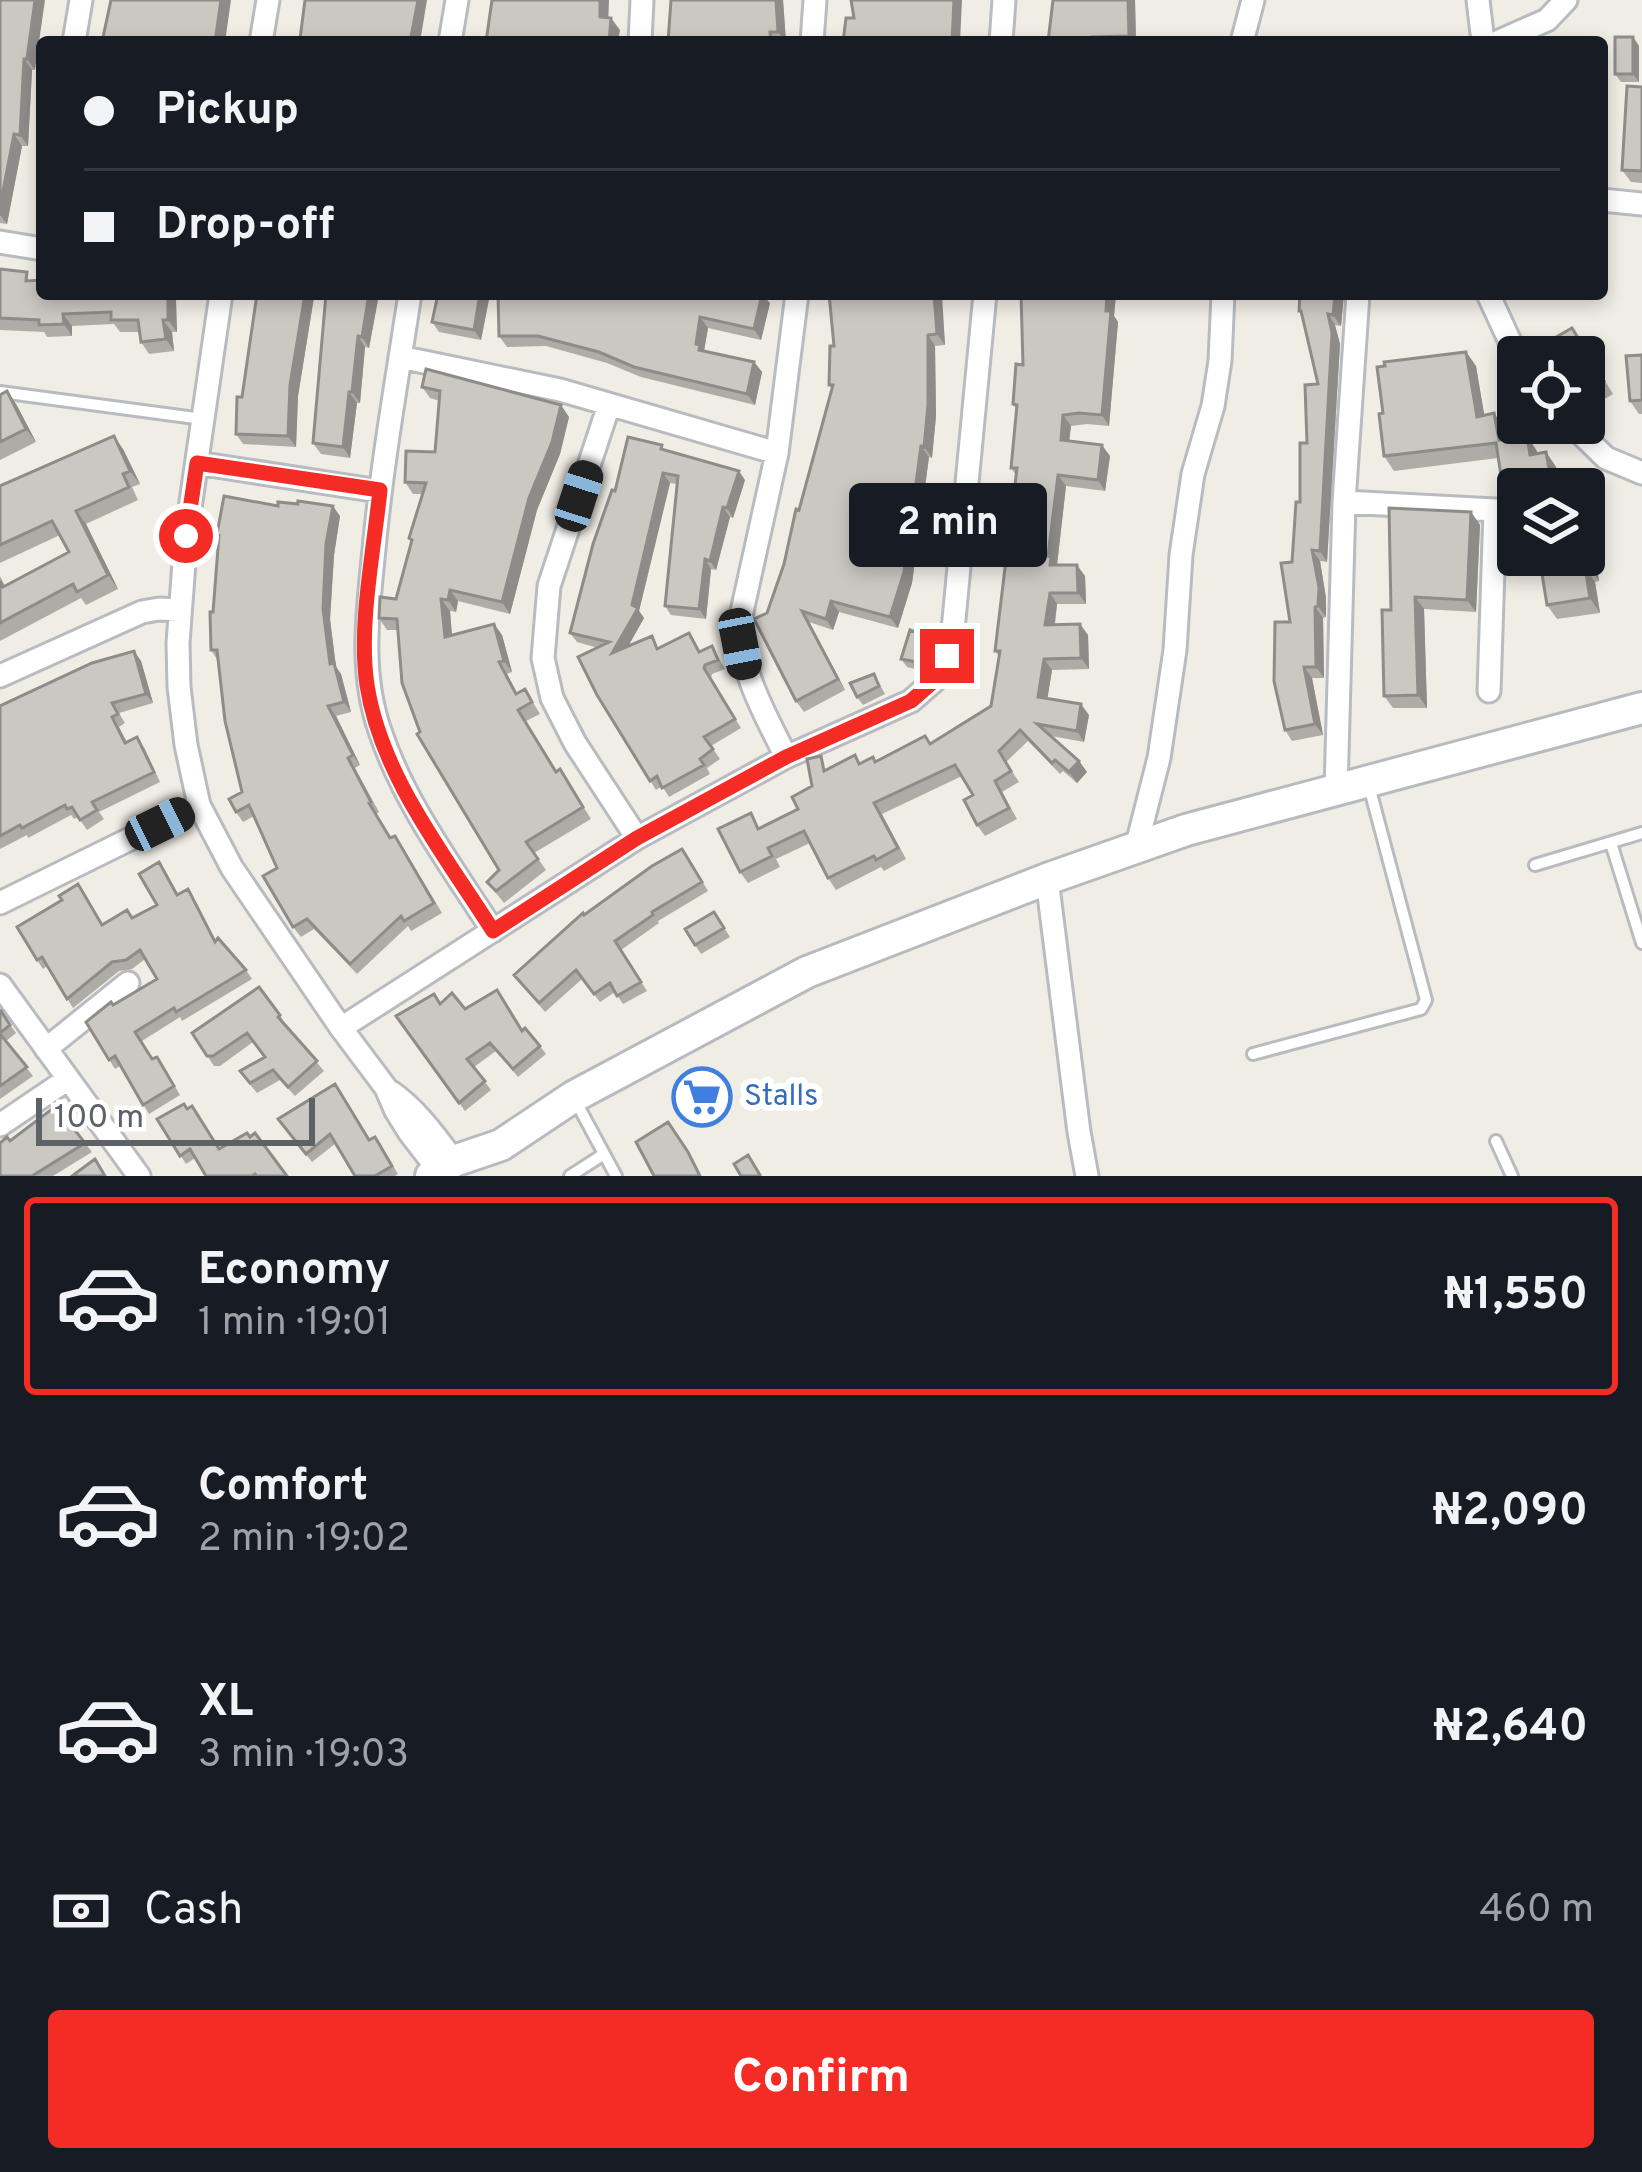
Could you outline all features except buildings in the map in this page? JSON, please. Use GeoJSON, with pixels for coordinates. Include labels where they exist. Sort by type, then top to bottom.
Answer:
{"type":"FeatureCollection","features":[{"type":"Feature","properties":{"kind":"street"},"geometry":{"type":"LineString","coordinates":[[75,36],[81,0]]}},
{"type":"Feature","properties":{"kind":"street"},"geometry":{"type":"LineString","coordinates":[[262,36],[268,0]]}},
{"type":"Feature","properties":{"kind":"street"},"geometry":{"type":"LineString","coordinates":[[451,36],[457,0]]}},
{"type":"Feature","properties":{"kind":"street"},"geometry":{"type":"LineString","coordinates":[[640,36],[642,0]]}},
{"type":"Feature","properties":{"kind":"street"},"geometry":{"type":"LineString","coordinates":[[812,36],[815,0]]}},
{"type":"Feature","properties":{"kind":"street"},"geometry":{"type":"LineString","coordinates":[[1001,36],[1004,0]]}},
{"type":"Feature","properties":{"kind":"street"},"geometry":{"type":"LineString","coordinates":[[1244,36],[1253,0]]}},
{"type":"Feature","properties":{"kind":"street"},"geometry":{"type":"LineString","coordinates":[[1478,0],[1483,36]]}},
{"type":"Feature","properties":{"kind":"street"},"geometry":{"type":"LineString","coordinates":[[1511,36],[1547,20],[1566,0]]}},
{"type":"Feature","properties":{"kind":"street"},"geometry":{"type":"LineString","coordinates":[[1608,201],[1642,204]]}},
{"type":"Feature","properties":{"kind":"street"},"geometry":{"type":"LineString","coordinates":[[0,242],[36,247]]}},
{"type":"Feature","properties":{"kind":"street"},"geometry":{"type":"LineString","coordinates":[[220,300],[180,610],[179,687],[200,805],[232,868],[386,1088],[395,1111],[448,1172],[501,1145],[573,1097],[807,972],[1186,830],[1642,708]]}},
{"type":"Feature","properties":{"kind":"street"},"geometry":{"type":"LineString","coordinates":[[409,300],[380,490],[365,636],[367,685],[401,785],[493,931]]}},
{"type":"Feature","properties":{"kind":"street"},"geometry":{"type":"LineString","coordinates":[[786,757],[746,674],[740,644],[741,616],[777,454],[796,300]]}},
{"type":"Feature","properties":{"kind":"street"},"geometry":{"type":"LineString","coordinates":[[341,1028],[637,838],[786,757],[911,701],[935,680],[953,630],[984,300]]}},
{"type":"Feature","properties":{"kind":"street"},"geometry":{"type":"LineString","coordinates":[[1136,848],[1160,758],[1175,650],[1181,555],[1193,474],[1213,406],[1223,300]]}},
{"type":"Feature","properties":{"kind":"street"},"geometry":{"type":"LineString","coordinates":[[1336,790],[1344,502],[1358,300]]}},
{"type":"Feature","properties":{"kind":"street"},"geometry":{"type":"LineString","coordinates":[[1491,300],[1507,336]]}},
{"type":"Feature","properties":{"kind":"street"},"geometry":{"type":"LineString","coordinates":[[400,357],[560,390],[777,454]]}},
{"type":"Feature","properties":{"kind":"street"},"geometry":{"type":"LineString","coordinates":[[609,405],[549,586],[543,658],[552,698],[575,743],[637,838]]}},
{"type":"Feature","properties":{"kind":"street"},"geometry":{"type":"LineString","coordinates":[[1592,444],[1606,458],[1642,473]]}},
{"type":"Feature","properties":{"kind":"street"},"geometry":{"type":"LineString","coordinates":[[197,463],[380,490]]}},
{"type":"Feature","properties":{"kind":"street"},"geometry":{"type":"LineString","coordinates":[[1344,502],[1495,510],[1489,691]]}},
{"type":"Feature","properties":{"kind":"street"},"geometry":{"type":"LineString","coordinates":[[0,676],[142,612],[180,610]]}},
{"type":"Feature","properties":{"kind":"street"},"geometry":{"type":"LineString","coordinates":[[0,903],[200,805]]}},
{"type":"Feature","properties":{"kind":"street"},"geometry":{"type":"LineString","coordinates":[[1048,879],[1078,1132],[1090,1175]]}},
{"type":"Feature","properties":{"kind":"street"},"geometry":{"type":"LineString","coordinates":[[46,1049],[128,983]]}},
{"type":"Feature","properties":{"kind":"street"},"geometry":{"type":"LineString","coordinates":[[0,986],[139,1176]]}},
{"type":"Feature","properties":{"kind":"street"},"geometry":{"type":"LineString","coordinates":[[0,1125],[68,1079]]}},
{"type":"Feature","properties":{"kind":"lane"},"geometry":{"type":"LineString","coordinates":[[0,392],[203,419]]}},
{"type":"Feature","properties":{"kind":"lane"},"geometry":{"type":"LineString","coordinates":[[1253,1054],[1421,1009],[1426,1000],[1368,783]]}},
{"type":"Feature","properties":{"kind":"lane"},"geometry":{"type":"LineString","coordinates":[[1535,865],[1642,833]]}},
{"type":"Feature","properties":{"kind":"lane"},"geometry":{"type":"LineString","coordinates":[[1611,843],[1642,943]]}},
{"type":"Feature","properties":{"kind":"lane"},"geometry":{"type":"LineString","coordinates":[[573,1097],[616,1176]]}},
{"type":"Feature","properties":{"kind":"lane"},"geometry":{"type":"LineString","coordinates":[[1496,1141],[1511,1176]]}},
{"type":"Feature","properties":{"kind":"lane"},"geometry":{"type":"LineString","coordinates":[[570,1176],[604,1154]]}},
{"type":"Feature","properties":{"kind":"place","name":"Stalls"},"geometry":{"type":"Point","coordinates":[702,1097]}},
{"type":"Feature","properties":{"kind":"route"},"geometry":{"type":"LineString","coordinates":[[186,536],[197,463],[380,490],[365,636],[367,685],[401,785],[493,931],[637,838],[786,757],[911,701],[935,680],[947,656]]}}]}
